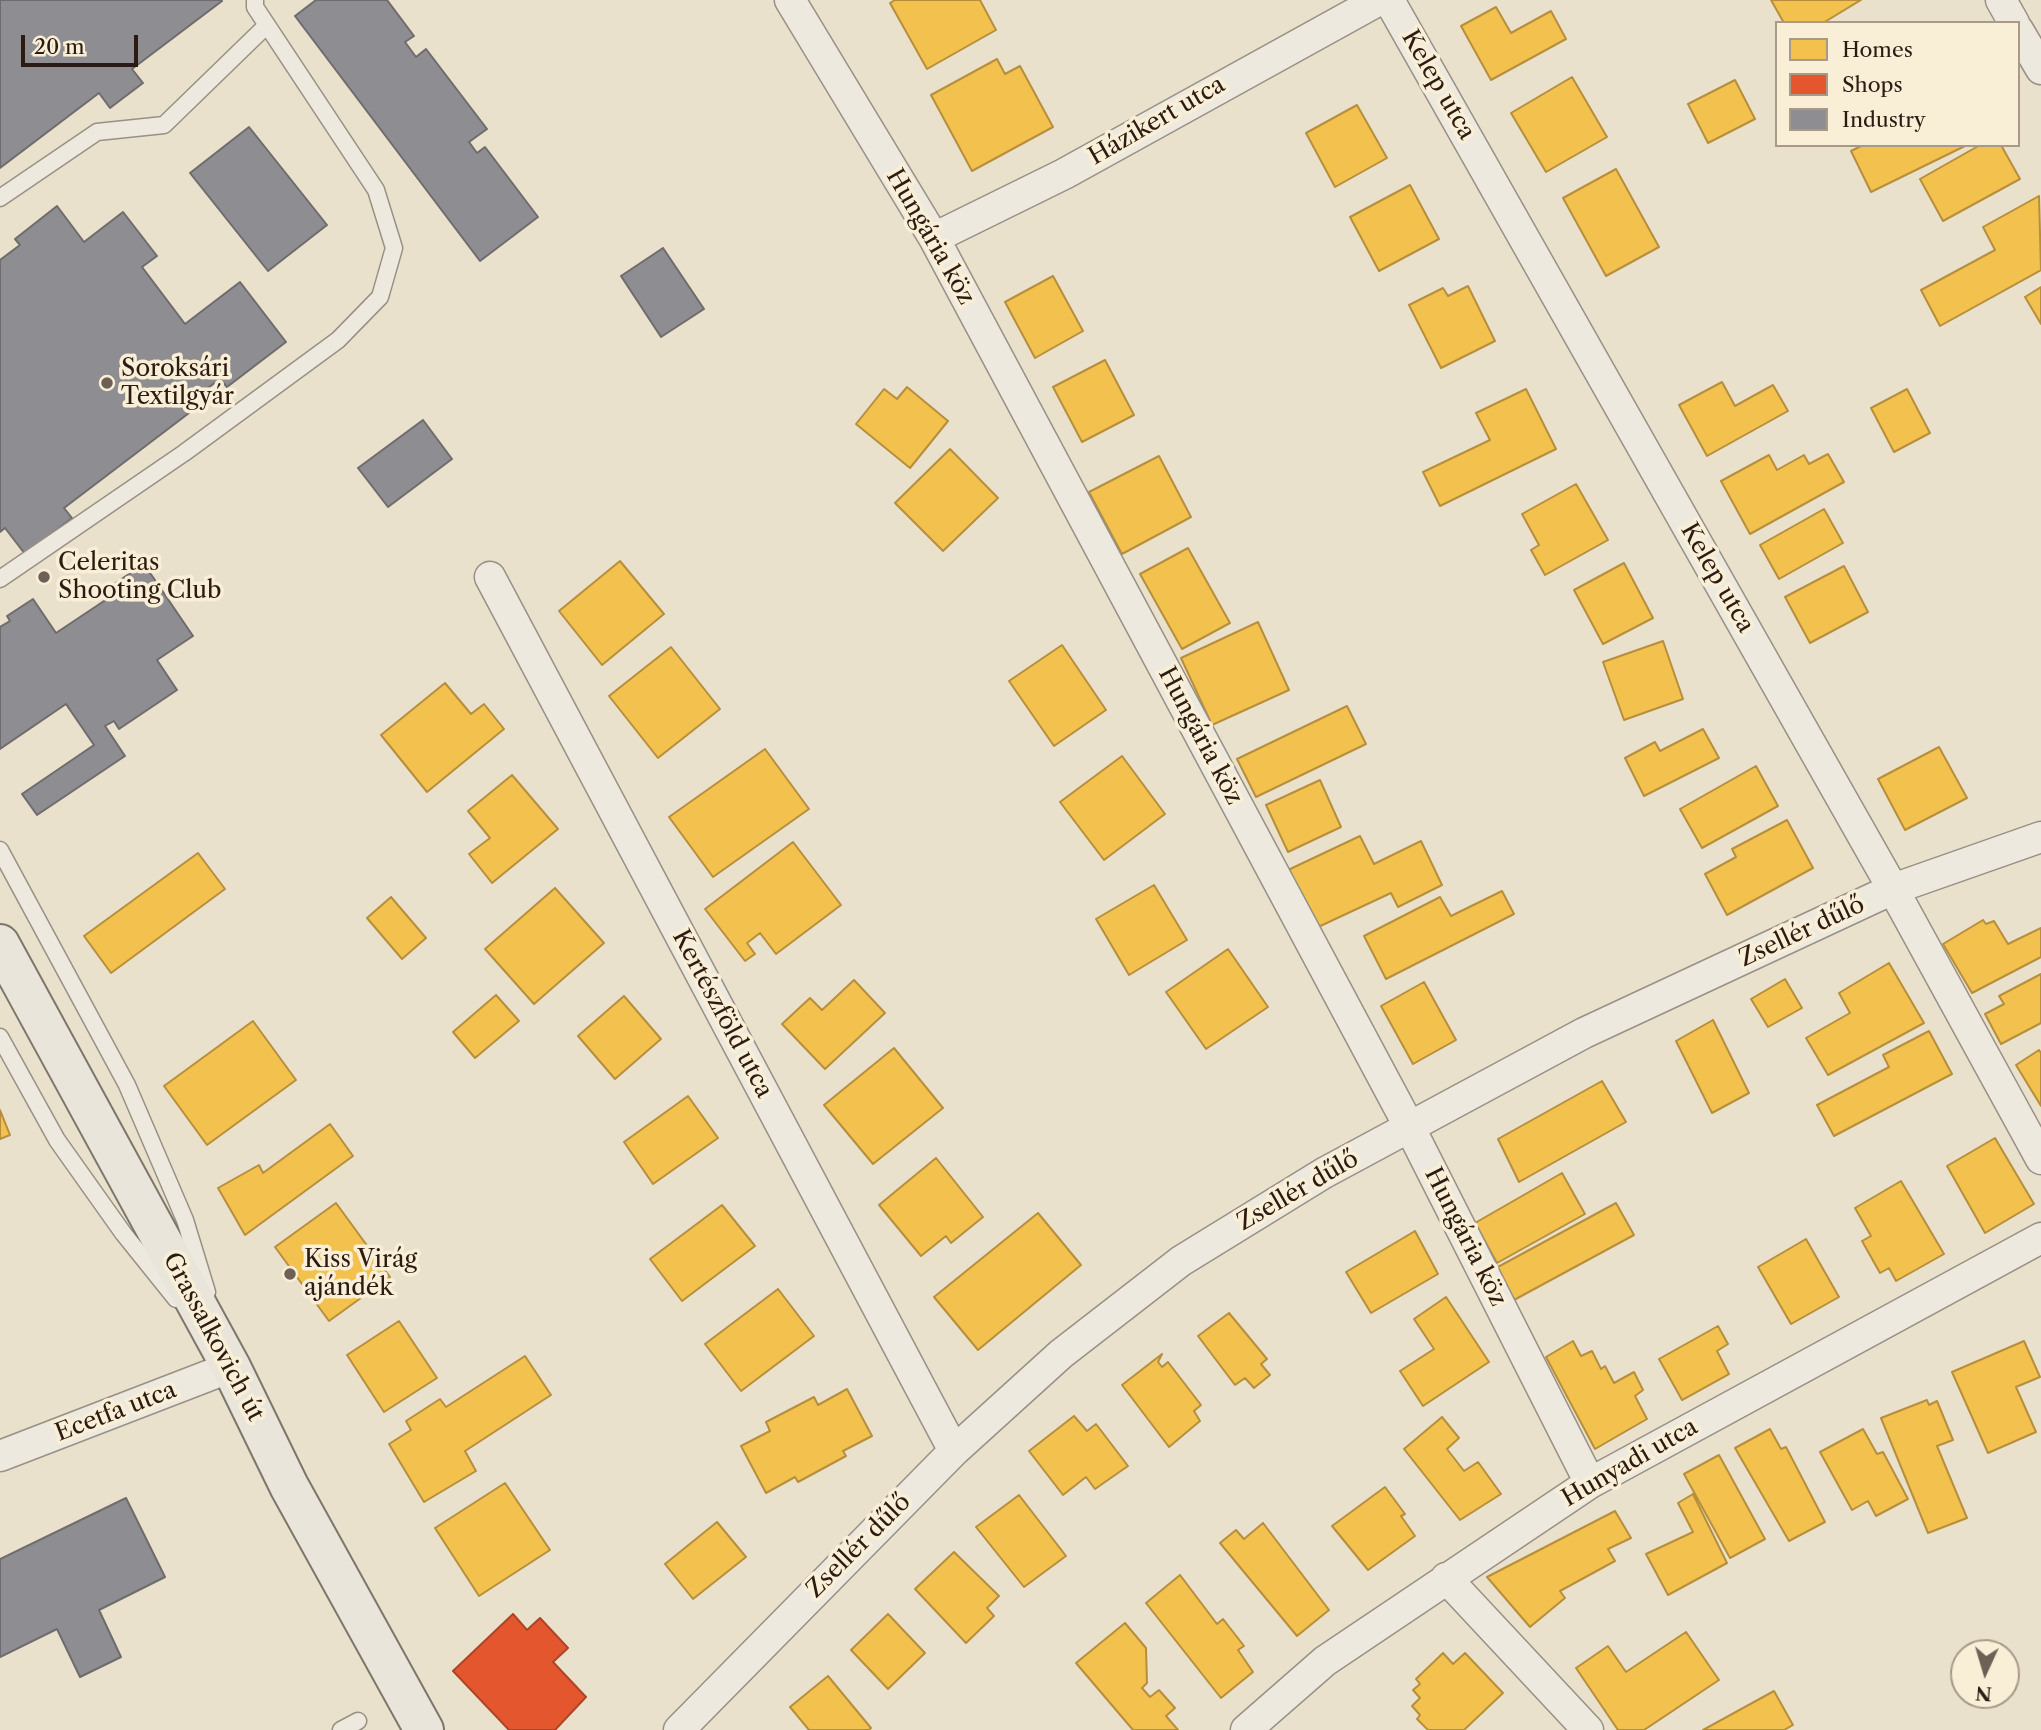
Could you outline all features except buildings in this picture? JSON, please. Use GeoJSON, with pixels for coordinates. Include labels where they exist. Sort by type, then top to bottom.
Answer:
{"type":"FeatureCollection","features":[{"type":"Feature","properties":{"kind":"main road","name":"Grassalkovich út"},"geometry":{"type":"LineString","coordinates":[[0,944],[231,1367],[289,1486],[424,1730]]}},
{"type":"Feature","properties":{"kind":"street","name":"Hungária köz"},"geometry":{"type":"LineString","coordinates":[[790,0],[934,238],[1410,1128],[1590,1483]]}},
{"type":"Feature","properties":{"kind":"street","name":"Házikert utca"},"geometry":{"type":"LineString","coordinates":[[934,238],[1064,174],[1379,0]]}},
{"type":"Feature","properties":{"kind":"street","name":"Kelep utca"},"geometry":{"type":"LineString","coordinates":[[1389,0],[1893,889],[2041,1159]]}},
{"type":"Feature","properties":{"kind":"street"},"geometry":{"type":"LineString","coordinates":[[2001,0],[2013,21]]}},
{"type":"Feature","properties":{"kind":"street"},"geometry":{"type":"LineString","coordinates":[[2020,33],[2041,69]]}},
{"type":"Feature","properties":{"kind":"street","name":"Kertészföld utca"},"geometry":{"type":"LineString","coordinates":[[490,577],[954,1451]]}},
{"type":"Feature","properties":{"kind":"street","name":"Zsellér dűlő"},"geometry":{"type":"LineString","coordinates":[[679,1730],[954,1451],[1061,1354],[1181,1261],[1324,1173],[1584,1033],[1893,889],[2041,837]]}},
{"type":"Feature","properties":{"kind":"street","name":"Hunyadi utca"},"geometry":{"type":"LineString","coordinates":[[1246,1730],[1325,1661],[1590,1483],[2041,1238]]}},
{"type":"Feature","properties":{"kind":"street","name":"Ecetfa utca"},"geometry":{"type":"LineString","coordinates":[[0,1456],[231,1367]]}},
{"type":"Feature","properties":{"kind":"street"},"geometry":{"type":"LineString","coordinates":[[1446,1578],[1588,1730]]}},
{"type":"Feature","properties":{"kind":"lane"},"geometry":{"type":"LineString","coordinates":[[0,579],[184,453],[327,348],[380,297],[394,248],[376,190],[255,7],[255,0]]}},
{"type":"Feature","properties":{"kind":"lane"},"geometry":{"type":"LineString","coordinates":[[0,198],[97,132],[164,125],[267,25]]}},
{"type":"Feature","properties":{"kind":"lane"},"geometry":{"type":"LineString","coordinates":[[0,850],[127,1085],[185,1220],[231,1367]]}},
{"type":"Feature","properties":{"kind":"lane"},"geometry":{"type":"LineString","coordinates":[[0,1037],[58,1140],[123,1233],[231,1367]]}},
{"type":"Feature","properties":{"kind":"lane"},"geometry":{"type":"LineString","coordinates":[[341,1730],[358,1721]]}},
{"type":"Feature","properties":{"kind":"place","name":"Soroksári Textilgyár"},"geometry":{"type":"Point","coordinates":[107,383]}},
{"type":"Feature","properties":{"kind":"place","name":"Celeritas Shooting Club"},"geometry":{"type":"Point","coordinates":[44,577]}},
{"type":"Feature","properties":{"kind":"place","name":"Kiss Virág ajándék"},"geometry":{"type":"Point","coordinates":[290,1274]}}]}
